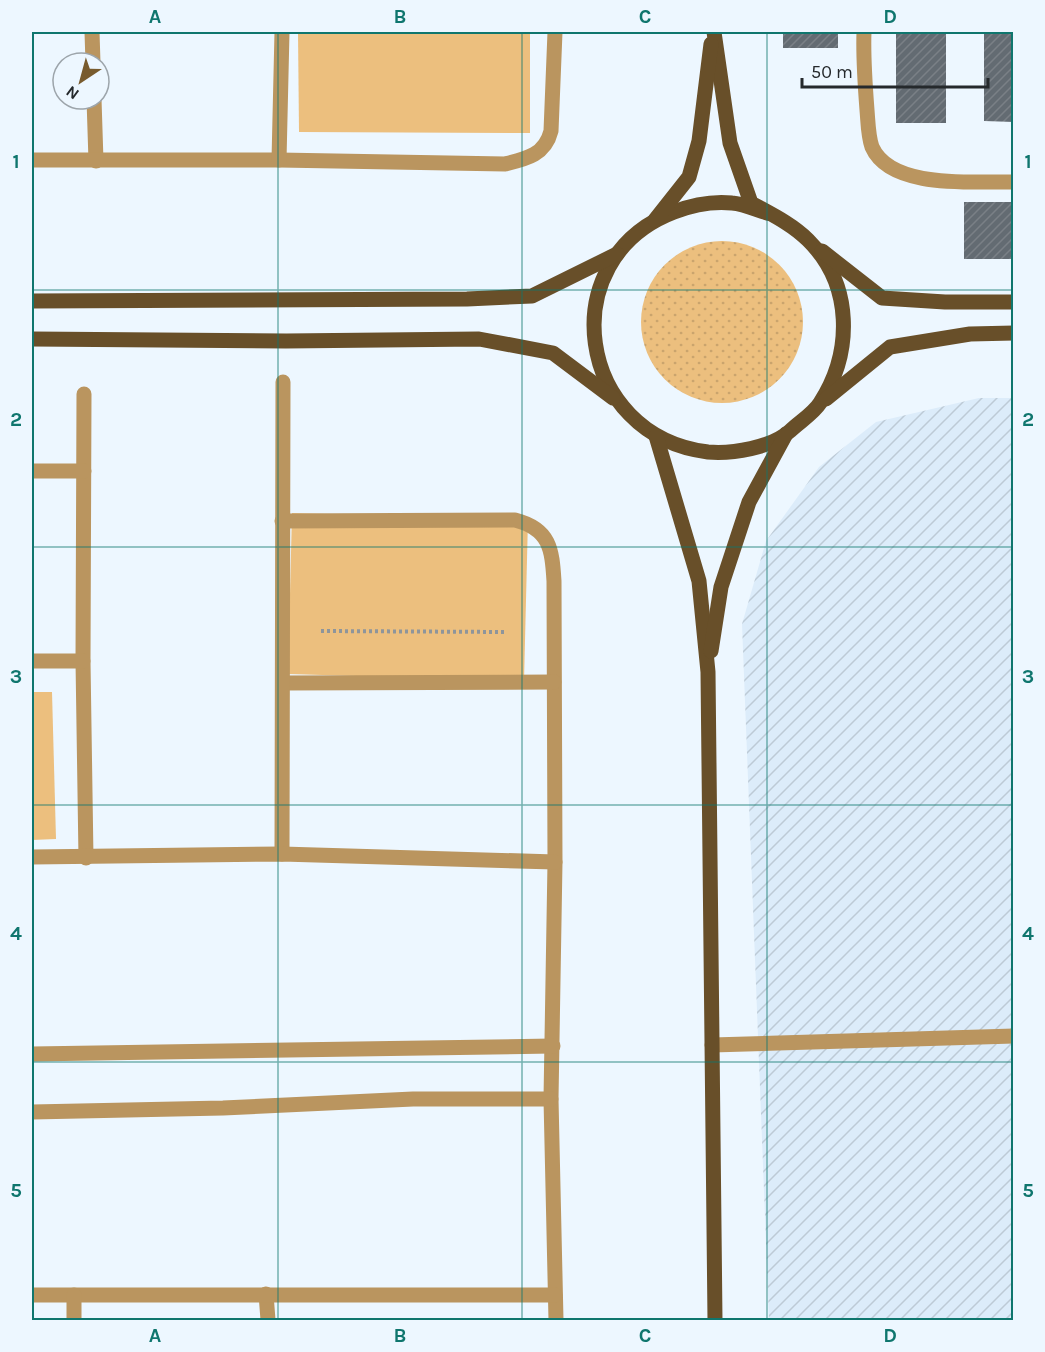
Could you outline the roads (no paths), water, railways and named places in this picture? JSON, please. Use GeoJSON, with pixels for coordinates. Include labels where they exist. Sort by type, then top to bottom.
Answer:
{"type":"FeatureCollection","features":[{"type":"Feature","properties":{"kind":"main road"},"geometry":{"type":"LineString","coordinates":[[713,32],[730,143],[751,203],[792,226],[882,297],[945,302],[1014,302]]}},
{"type":"Feature","properties":{"kind":"main road"},"geometry":{"type":"LineString","coordinates":[[618,402],[599,367],[593,328],[599,288],[617,254],[634,235],[655,219],[689,177],[699,141],[713,32]]}},
{"type":"Feature","properties":{"kind":"main road"},"geometry":{"type":"LineString","coordinates":[[655,219],[692,205],[733,203],[771,214]]}},
{"type":"Feature","properties":{"kind":"main road"},"geometry":{"type":"LineString","coordinates":[[810,242],[830,271],[842,304],[844,340],[836,374],[818,405]]}},
{"type":"Feature","properties":{"kind":"main road"},"geometry":{"type":"LineString","coordinates":[[32,301],[455,299],[532,296],[617,254]]}},
{"type":"Feature","properties":{"kind":"main road"},"geometry":{"type":"LineString","coordinates":[[32,339],[286,341],[479,339],[553,353],[618,402],[635,421],[656,436],[687,449],[721,453],[755,448],[786,434],[818,405],[890,348],[970,334],[1014,333]]}},
{"type":"Feature","properties":{"kind":"main road"},"geometry":{"type":"LineString","coordinates":[[708,672],[721,587],[749,502],[786,434]]}},
{"type":"Feature","properties":{"kind":"main road"},"geometry":{"type":"LineString","coordinates":[[656,436],[699,581],[708,672],[715,1320]]}},
{"type":"Feature","properties":{"kind":"street"},"geometry":{"type":"LineString","coordinates":[[93,32],[93,51]]}},
{"type":"Feature","properties":{"kind":"street"},"geometry":{"type":"LineString","coordinates":[[279,160],[282,32]]}},
{"type":"Feature","properties":{"kind":"street"},"geometry":{"type":"LineString","coordinates":[[32,160],[279,160],[505,164],[536,154],[549,141],[555,32]]}},
{"type":"Feature","properties":{"kind":"street"},"geometry":{"type":"LineString","coordinates":[[864,32],[863,66],[868,124],[872,147],[882,159],[896,170],[920,178],[1014,182]]}},
{"type":"Feature","properties":{"kind":"street"},"geometry":{"type":"LineString","coordinates":[[94,111],[96,161]]}},
{"type":"Feature","properties":{"kind":"street"},"geometry":{"type":"LineString","coordinates":[[282,854],[283,382]]}},
{"type":"Feature","properties":{"kind":"street"},"geometry":{"type":"LineString","coordinates":[[84,394],[83,661],[86,858]]}},
{"type":"Feature","properties":{"kind":"street"},"geometry":{"type":"LineString","coordinates":[[32,471],[84,471]]}},
{"type":"Feature","properties":{"kind":"street"},"geometry":{"type":"LineString","coordinates":[[282,521],[516,520],[525,522],[540,532],[549,543],[554,581],[555,862],[551,1099],[555,1320]]}},
{"type":"Feature","properties":{"kind":"street"},"geometry":{"type":"LineString","coordinates":[[32,661],[83,661]]}},
{"type":"Feature","properties":{"kind":"street"},"geometry":{"type":"LineString","coordinates":[[283,683],[554,682]]}},
{"type":"Feature","properties":{"kind":"street"},"geometry":{"type":"LineString","coordinates":[[32,857],[282,854],[555,862]]}},
{"type":"Feature","properties":{"kind":"street"},"geometry":{"type":"LineString","coordinates":[[712,1045],[1014,1036]]}},
{"type":"Feature","properties":{"kind":"street"},"geometry":{"type":"LineString","coordinates":[[32,1054],[553,1046]]}},
{"type":"Feature","properties":{"kind":"street"},"geometry":{"type":"LineString","coordinates":[[32,1112],[223,1108],[414,1099],[551,1099]]}},
{"type":"Feature","properties":{"kind":"street"},"geometry":{"type":"LineString","coordinates":[[74,1294],[74,1320]]}},
{"type":"Feature","properties":{"kind":"street"},"geometry":{"type":"LineString","coordinates":[[266,1294],[267,1320]]}},
{"type":"Feature","properties":{"kind":"street"},"geometry":{"type":"LineString","coordinates":[[32,1295],[555,1294]]}}]}
